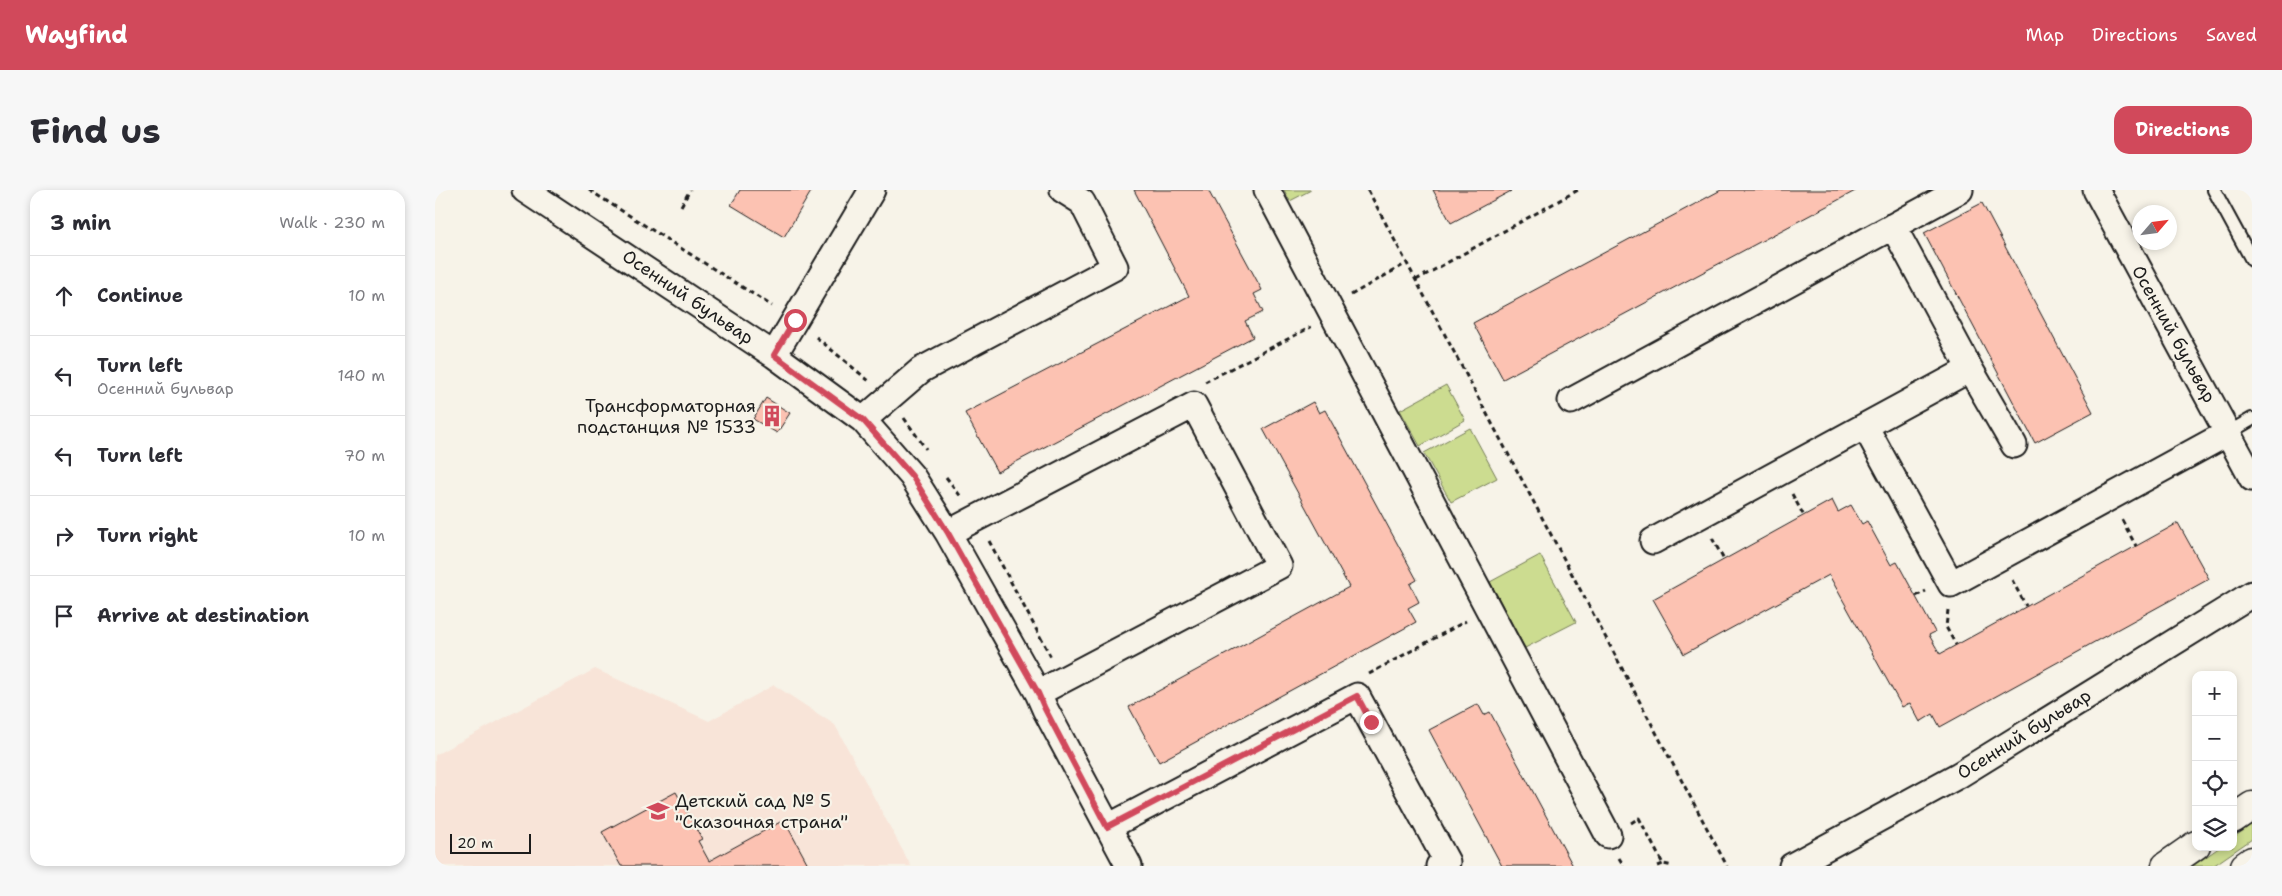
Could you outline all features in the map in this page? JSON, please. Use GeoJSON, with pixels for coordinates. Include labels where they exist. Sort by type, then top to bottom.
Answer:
{"type":"FeatureCollection","features":[{"type":"Feature","properties":{"kind":"main road"},"geometry":{"type":"LineString","coordinates":[[2237,816],[2252,806]]}},
{"type":"Feature","properties":{"kind":"main road"},"geometry":{"type":"LineString","coordinates":[[2166,866],[2192,848]]}},
{"type":"Feature","properties":{"kind":"main road"},"geometry":{"type":"LineString","coordinates":[[2245,866],[2252,861]]}},
{"type":"Feature","properties":{"kind":"street","name":"Осенний бульвар"},"geometry":{"type":"LineString","coordinates":[[525,190],[774,355],[863,420],[912,476],[948,533],[1038,693],[1129,866]]}},
{"type":"Feature","properties":{"kind":"street"},"geometry":{"type":"LineString","coordinates":[[774,355],[872,190]]}},
{"type":"Feature","properties":{"kind":"street"},"geometry":{"type":"LineString","coordinates":[[863,420],[921,370],[1115,267],[1082,202],[1063,190]]}},
{"type":"Feature","properties":{"kind":"street"},"geometry":{"type":"LineString","coordinates":[[1267,190],[1608,835]]}},
{"type":"Feature","properties":{"kind":"street"},"geometry":{"type":"LineString","coordinates":[[1571,401],[1960,190]]}},
{"type":"Feature","properties":{"kind":"street","name":"Осенний бульвар"},"geometry":{"type":"LineString","coordinates":[[2096,190],[2252,478]]}},
{"type":"Feature","properties":{"kind":"street"},"geometry":{"type":"LineString","coordinates":[[1893,226],[2014,446]]}},
{"type":"Feature","properties":{"kind":"street"},"geometry":{"type":"LineString","coordinates":[[1653,541],[1970,369]]}},
{"type":"Feature","properties":{"kind":"street"},"geometry":{"type":"LineString","coordinates":[[948,533],[1194,405],[1279,566],[1038,693]]}},
{"type":"Feature","properties":{"kind":"street"},"geometry":{"type":"LineString","coordinates":[[1865,426],[1951,584],[2229,433]]}},
{"type":"Feature","properties":{"kind":"street","name":"Осенний бульвар"},"geometry":{"type":"LineString","coordinates":[[1792,866],[1959,775],[2252,594]]}},
{"type":"Feature","properties":{"kind":"street"},"geometry":{"type":"LineString","coordinates":[[1107,827],[1357,696],[1447,862],[1439,866]]}},
{"type":"Feature","properties":{"kind":"lane"},"geometry":{"type":"LineString","coordinates":[[2214,190],[2252,260]]}},
{"type":"Feature","properties":{"kind":"lane"},"geometry":{"type":"LineString","coordinates":[[2229,433],[2252,420]]}},
{"type":"Feature","properties":{"kind":"path"},"geometry":{"type":"LineString","coordinates":[[589,190],[795,320]]}},
{"type":"Feature","properties":{"kind":"path"},"geometry":{"type":"LineString","coordinates":[[681,206],[690,190]]}},
{"type":"Feature","properties":{"kind":"path"},"geometry":{"type":"LineString","coordinates":[[1368,190],[1727,866]]}},
{"type":"Feature","properties":{"kind":"path"},"geometry":{"type":"LineString","coordinates":[[1416,280],[1578,190]]}},
{"type":"Feature","properties":{"kind":"path"},"geometry":{"type":"LineString","coordinates":[[1329,306],[1407,264]]}},
{"type":"Feature","properties":{"kind":"path"},"geometry":{"type":"LineString","coordinates":[[1951,584],[1946,627],[1956,645]]}},
{"type":"Feature","properties":{"kind":"path"},"geometry":{"type":"LineString","coordinates":[[1412,651],[1489,608]]}},
{"type":"Feature","properties":{"kind":"path"},"geometry":{"type":"LineString","coordinates":[[1608,835],[1639,818],[1663,864]]}},
{"type":"Feature","properties":{"kind":"path"},"geometry":{"type":"LineString","coordinates":[[1659,866],[1663,864],[1673,866]]}},
{"type":"Feature","properties":{"kind":"shaded area","name":"Детский сад № 5 \"Сказочная страна\""},"geometry":{"type":"Polygon","coordinates":[[[595,669],[709,721],[774,685],[835,725],[911,866],[435,866],[435,755],[595,669]]]}},
{"type":"Feature","properties":{"kind":"green space"},"geometry":{"type":"Polygon","coordinates":[[[1284,190],[1311,190],[1290,201],[1284,190]]]}},
{"type":"Feature","properties":{"kind":"green space"},"geometry":{"type":"Polygon","coordinates":[[[1446,385],[1465,420],[1420,446],[1400,410],[1446,385]]]}},
{"type":"Feature","properties":{"kind":"green space"},"geometry":{"type":"Polygon","coordinates":[[[1470,428],[1497,478],[1451,502],[1424,453],[1470,428]]]}},
{"type":"Feature","properties":{"kind":"green space"},"geometry":{"type":"Polygon","coordinates":[[[1540,555],[1576,622],[1525,648],[1490,582],[1540,555]]]}},
{"type":"Feature","properties":{"kind":"green space"},"geometry":{"type":"Polygon","coordinates":[[[2252,824],[2252,839],[2237,849],[2237,835],[2252,824]]]}},
{"type":"Feature","properties":{"kind":"green space"},"geometry":{"type":"Polygon","coordinates":[[[2214,851],[2235,851],[2213,866],[2193,866],[2214,851]]]}},
{"type":"Feature","properties":{"kind":"building"},"geometry":{"type":"Polygon","coordinates":[[[740,190],[812,190],[784,237],[731,205],[740,190]]]}},
{"type":"Feature","properties":{"kind":"building"},"geometry":{"type":"Polygon","coordinates":[[[1134,190],[1208,190],[1262,290],[1254,294],[1263,312],[1245,321],[1253,337],[997,472],[965,413],[1189,296],[1134,190]]]}},
{"type":"Feature","properties":{"kind":"building"},"geometry":{"type":"Polygon","coordinates":[[[1433,190],[1510,190],[1511,191],[1451,223],[1433,190]]]}},
{"type":"Feature","properties":{"kind":"building"},"geometry":{"type":"Polygon","coordinates":[[[1721,190],[1857,190],[1503,379],[1473,323],[1721,190]]]}},
{"type":"Feature","properties":{"kind":"building"},"geometry":{"type":"Polygon","coordinates":[[[1982,203],[2093,412],[2035,443],[1924,233],[1982,203]]]}},
{"type":"Feature","properties":{"kind":"building","name":"Трансформаторная подстанция № 1533"},"geometry":{"type":"Polygon","coordinates":[[[766,398],[790,413],[777,433],[753,419],[766,398]]]}},
{"type":"Feature","properties":{"kind":"building"},"geometry":{"type":"Polygon","coordinates":[[[1313,402],[1319,413],[1325,410],[1417,580],[1410,584],[1419,602],[1408,608],[1416,622],[1159,762],[1129,707],[1349,587],[1263,429],[1313,402]]]}},
{"type":"Feature","properties":{"kind":"building"},"geometry":{"type":"Polygon","coordinates":[[[1832,500],[1838,512],[1851,505],[1862,524],[1867,521],[1891,565],[1897,562],[1935,632],[1929,635],[1940,654],[2178,523],[2209,579],[1940,727],[1933,714],[1920,722],[1910,703],[1902,707],[1829,575],[1684,654],[1653,599],[1832,500]]]}},
{"type":"Feature","properties":{"kind":"building"},"geometry":{"type":"Polygon","coordinates":[[[1478,704],[1484,715],[1490,712],[1573,866],[1502,866],[1429,730],[1478,704]]]}},
{"type":"Feature","properties":{"kind":"building"},"geometry":{"type":"Polygon","coordinates":[[[676,792],[702,839],[698,841],[709,861],[784,820],[809,866],[621,866],[602,832],[676,792]]]}},
{"type":"Feature","properties":{"kind":"place","name":"Трансформаторная подстанция № 1533"},"geometry":{"type":"Point","coordinates":[772,416]}},
{"type":"Feature","properties":{"kind":"place","name":"Детский сад № 5 \"Сказочная страна\""},"geometry":{"type":"Point","coordinates":[658,811]}},
{"type":"Feature","properties":{"kind":"route"},"geometry":{"type":"LineString","coordinates":[[795,320],[774,355],[863,420],[912,476],[948,533],[1038,693],[1107,827],[1357,696],[1371,722]]}}]}
